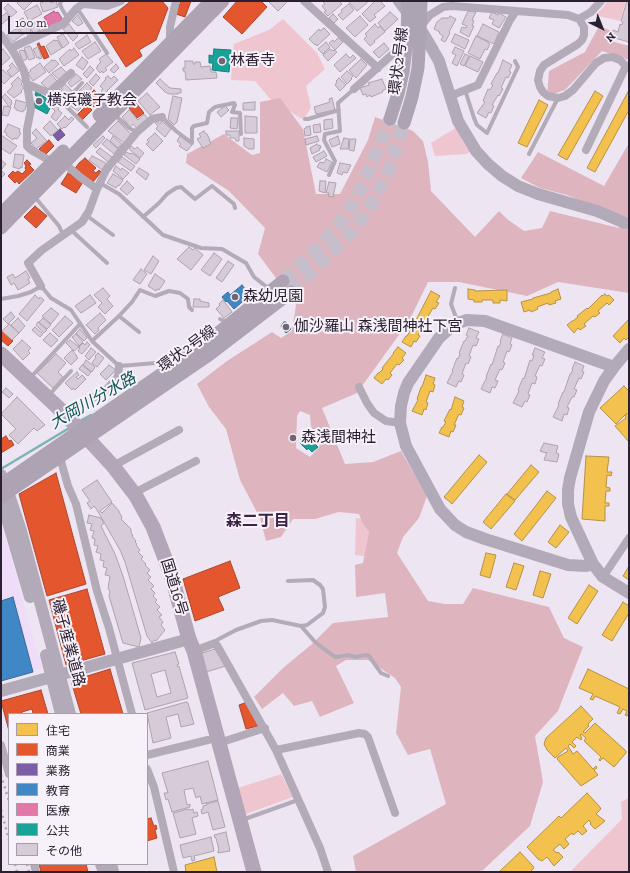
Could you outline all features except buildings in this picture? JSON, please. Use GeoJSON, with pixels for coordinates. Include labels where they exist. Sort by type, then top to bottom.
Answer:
{"type":"FeatureCollection","features":[{"type":"Feature","properties":{"kind":"highway","name":"国道16号"},"geometry":{"type":"LineString","coordinates":[[1,354],[66,415],[120,486],[137,512],[147,530],[188,644]]}},
{"type":"Feature","properties":{"kind":"highway","name":"国道16号"},"geometry":{"type":"LineString","coordinates":[[1,364],[113,466],[144,508],[159,541],[171,574],[214,741],[244,872]]}},
{"type":"Feature","properties":{"kind":"highway","name":"国道16号"},"geometry":{"type":"LineString","coordinates":[[214,741],[240,821],[254,872]]}},
{"type":"Feature","properties":{"kind":"main road"},"geometry":{"type":"LineString","coordinates":[[1,214],[211,1]]}},
{"type":"Feature","properties":{"kind":"main road"},"geometry":{"type":"LineString","coordinates":[[1,228],[223,1]]}},
{"type":"Feature","properties":{"kind":"main road","name":"環状2号線"},"geometry":{"type":"LineString","coordinates":[[390,119],[403,72],[407,40],[408,1]]}},
{"type":"Feature","properties":{"kind":"main road","name":"環状2号線"},"geometry":{"type":"LineString","coordinates":[[404,124],[412,97],[418,68],[420,1]]}},
{"type":"Feature","properties":{"kind":"main road","name":"環状2号線"},"geometry":{"type":"LineString","coordinates":[[3,496],[199,348],[283,281]]}},
{"type":"Feature","properties":{"kind":"main road","name":"環状2号線"},"geometry":{"type":"LineString","coordinates":[[3,496],[206,356],[292,292]]}},
{"type":"Feature","properties":{"kind":"street"},"geometry":{"type":"LineString","coordinates":[[6,45],[63,24],[77,8],[84,4],[107,6],[121,1]]}},
{"type":"Feature","properties":{"kind":"street"},"geometry":{"type":"LineString","coordinates":[[170,42],[170,27],[176,1]]}},
{"type":"Feature","properties":{"kind":"street"},"geometry":{"type":"LineString","coordinates":[[304,1],[378,68]]}},
{"type":"Feature","properties":{"kind":"street"},"geometry":{"type":"LineString","coordinates":[[399,1],[420,27],[439,61],[458,121],[476,151],[502,176],[518,186],[538,194],[597,211],[625,223]]}},
{"type":"Feature","properties":{"kind":"street"},"geometry":{"type":"LineString","coordinates":[[579,19],[592,12],[601,1]]}},
{"type":"Feature","properties":{"kind":"street"},"geometry":{"type":"LineString","coordinates":[[354,89],[402,47],[430,15],[443,8],[452,6],[568,15],[579,19],[584,27],[584,35],[578,44],[551,60],[540,71],[538,80],[540,87],[548,96],[558,98],[565,96],[573,90],[596,63],[604,58],[613,57],[620,60],[626,66],[586,150]]}},
{"type":"Feature","properties":{"kind":"street"},"geometry":{"type":"LineString","coordinates":[[450,96],[478,85],[510,20],[516,11]]}},
{"type":"Feature","properties":{"kind":"street"},"geometry":{"type":"LineString","coordinates":[[1,35],[24,71],[31,109],[27,129],[27,146],[47,159],[50,164]]}},
{"type":"Feature","properties":{"kind":"street"},"geometry":{"type":"LineString","coordinates":[[27,84],[49,93],[71,73]]}},
{"type":"Feature","properties":{"kind":"street"},"geometry":{"type":"LineString","coordinates":[[41,286],[28,263],[42,250],[82,222],[106,170],[137,132],[152,119],[162,117]]}},
{"type":"Feature","properties":{"kind":"street"},"geometry":{"type":"LineString","coordinates":[[64,163],[80,177],[99,186]]}},
{"type":"Feature","properties":{"kind":"street"},"geometry":{"type":"LineString","coordinates":[[223,320],[267,287]]}},
{"type":"Feature","properties":{"kind":"street"},"geometry":{"type":"LineString","coordinates":[[593,564],[586,566],[568,564],[485,539],[466,532],[455,525],[440,509],[406,446],[400,423],[401,406],[408,383],[444,332],[458,323],[474,320],[485,321],[614,366]]}},
{"type":"Feature","properties":{"kind":"street"},"geometry":{"type":"LineString","coordinates":[[629,350],[614,366],[596,396],[589,412],[568,490],[568,504],[572,517],[593,564],[603,577],[629,593]]}},
{"type":"Feature","properties":{"kind":"street"},"geometry":{"type":"LineString","coordinates":[[66,415],[107,389],[118,378],[119,366]]}},
{"type":"Feature","properties":{"kind":"street"},"geometry":{"type":"LineString","coordinates":[[359,387],[374,413],[386,421],[400,423]]}},
{"type":"Feature","properties":{"kind":"street"},"geometry":{"type":"LineString","coordinates":[[113,466],[179,430]]}},
{"type":"Feature","properties":{"kind":"street"},"geometry":{"type":"LineString","coordinates":[[3,496],[88,443]]}},
{"type":"Feature","properties":{"kind":"street"},"geometry":{"type":"LineString","coordinates":[[61,461],[68,486],[76,504],[97,591],[109,628],[116,659],[132,713]]}},
{"type":"Feature","properties":{"kind":"street"},"geometry":{"type":"LineString","coordinates":[[134,493],[196,461]]}},
{"type":"Feature","properties":{"kind":"street","name":"磯子産業道路"},"geometry":{"type":"LineString","coordinates":[[1,476],[3,496],[30,581],[56,676],[70,713]]}},
{"type":"Feature","properties":{"kind":"street"},"geometry":{"type":"LineString","coordinates":[[603,577],[629,538]]}},
{"type":"Feature","properties":{"kind":"street"},"geometry":{"type":"LineString","coordinates":[[1,691],[116,659],[188,644],[215,643],[265,728],[276,750],[320,848],[328,872]]}},
{"type":"Feature","properties":{"kind":"street","name":"磯子産業道路"},"geometry":{"type":"LineString","coordinates":[[56,676],[61,713]]}},
{"type":"Feature","properties":{"kind":"street"},"geometry":{"type":"LineString","coordinates":[[148,755],[214,741],[265,728]]}},
{"type":"Feature","properties":{"kind":"street"},"geometry":{"type":"LineString","coordinates":[[276,750],[359,733],[365,734],[368,737],[396,813]]}},
{"type":"Feature","properties":{"kind":"street"},"geometry":{"type":"LineString","coordinates":[[1,745],[8,770]]}},
{"type":"Feature","properties":{"kind":"street"},"geometry":{"type":"LineString","coordinates":[[148,772],[154,787],[151,798],[174,872]]}},
{"type":"Feature","properties":{"kind":"lane"},"geometry":{"type":"LineString","coordinates":[[61,1],[60,4],[68,19]]}},
{"type":"Feature","properties":{"kind":"lane"},"geometry":{"type":"LineString","coordinates":[[77,8],[107,53]]}},
{"type":"Feature","properties":{"kind":"lane"},"geometry":{"type":"LineString","coordinates":[[465,90],[477,125],[487,133],[518,66],[515,61]]}},
{"type":"Feature","properties":{"kind":"lane"},"geometry":{"type":"LineString","coordinates":[[63,104],[82,83]]}},
{"type":"Feature","properties":{"kind":"lane"},"geometry":{"type":"LineString","coordinates":[[329,175],[335,161],[324,140],[325,134],[340,130],[338,103],[354,89]]}},
{"type":"Feature","properties":{"kind":"lane"},"geometry":{"type":"LineString","coordinates":[[49,93],[87,127]]}},
{"type":"Feature","properties":{"kind":"lane"},"geometry":{"type":"LineString","coordinates":[[529,154],[558,98]]}},
{"type":"Feature","properties":{"kind":"lane"},"geometry":{"type":"LineString","coordinates":[[162,117],[176,131],[192,143],[192,128],[194,126],[207,123],[209,112],[215,107],[234,103],[232,112],[240,113],[241,134]]}},
{"type":"Feature","properties":{"kind":"lane"},"geometry":{"type":"LineString","coordinates":[[305,119],[339,110]]}},
{"type":"Feature","properties":{"kind":"lane"},"geometry":{"type":"LineString","coordinates":[[113,113],[129,128],[137,132]]}},
{"type":"Feature","properties":{"kind":"lane"},"geometry":{"type":"LineString","coordinates":[[99,186],[119,194],[163,235],[201,248],[222,249],[246,263],[254,277],[267,287]]}},
{"type":"Feature","properties":{"kind":"lane"},"geometry":{"type":"LineString","coordinates":[[143,217],[167,194],[176,188],[184,188],[195,198],[212,186],[234,204],[235,208]]}},
{"type":"Feature","properties":{"kind":"lane"},"geometry":{"type":"LineString","coordinates":[[34,195],[59,226],[63,236]]}},
{"type":"Feature","properties":{"kind":"lane"},"geometry":{"type":"LineString","coordinates":[[86,216],[112,235]]}},
{"type":"Feature","properties":{"kind":"lane"},"geometry":{"type":"LineString","coordinates":[[71,230],[107,263]]}},
{"type":"Feature","properties":{"kind":"lane"},"geometry":{"type":"LineString","coordinates":[[1,299],[31,292],[41,286],[51,298],[71,310],[92,341],[119,366],[156,363]]}},
{"type":"Feature","properties":{"kind":"lane"},"geometry":{"type":"LineString","coordinates":[[455,288],[451,304],[458,323]]}},
{"type":"Feature","properties":{"kind":"lane"},"geometry":{"type":"LineString","coordinates":[[92,341],[120,316],[140,290],[154,296],[169,291],[180,293],[188,300],[189,307],[192,310]]}},
{"type":"Feature","properties":{"kind":"lane"},"geometry":{"type":"LineString","coordinates":[[120,316],[139,332]]}},
{"type":"Feature","properties":{"kind":"lane"},"geometry":{"type":"LineString","coordinates":[[29,380],[80,324]]}},
{"type":"Feature","properties":{"kind":"lane"},"geometry":{"type":"LineString","coordinates":[[47,397],[71,370]]}},
{"type":"Feature","properties":{"kind":"lane"},"geometry":{"type":"LineString","coordinates":[[215,643],[217,640],[236,630],[261,621],[272,620],[300,626],[307,625],[323,613],[325,606],[323,589],[320,585],[313,580],[288,581]]}},
{"type":"Feature","properties":{"kind":"lane"},"geometry":{"type":"LineString","coordinates":[[300,626],[315,642],[335,657],[349,655],[356,657],[366,655],[369,656],[381,673],[388,676]]}},
{"type":"Feature","properties":{"kind":"lane"},"geometry":{"type":"LineString","coordinates":[[240,821],[298,800]]}},
{"type":"Feature","properties":{"kind":"shaded area"},"geometry":{"type":"Polygon","coordinates":[[[607,1],[626,1],[620,21],[595,15],[603,8],[607,1]]]}},
{"type":"Feature","properties":{"kind":"shaded area"},"geometry":{"type":"Polygon","coordinates":[[[283,19],[317,53],[325,69],[306,86],[311,107],[304,120],[271,100],[255,81],[231,80],[234,44],[269,30],[283,19]]]}},
{"type":"Feature","properties":{"kind":"shaded area"},"geometry":{"type":"Polygon","coordinates":[[[599,26],[614,32],[611,41],[629,46],[629,60],[602,51],[565,90],[547,96],[549,71],[585,52],[599,26]]]}},
{"type":"Feature","properties":{"kind":"shaded area"},"geometry":{"type":"Polygon","coordinates":[[[280,98],[303,129],[316,194],[340,194],[368,140],[375,117],[413,131],[423,141],[428,162],[431,191],[475,237],[499,211],[507,219],[524,231],[542,228],[550,211],[619,228],[622,218],[567,195],[540,188],[521,178],[538,152],[604,186],[629,143],[629,293],[558,282],[527,296],[459,282],[428,282],[409,321],[357,393],[322,408],[345,464],[373,462],[401,451],[427,496],[419,518],[403,537],[397,553],[428,601],[445,604],[463,604],[473,588],[549,607],[564,638],[583,647],[558,711],[535,736],[543,782],[530,826],[483,870],[476,872],[356,872],[353,856],[446,804],[430,749],[408,755],[396,733],[401,687],[395,678],[368,660],[346,660],[336,666],[354,703],[320,717],[312,701],[294,706],[283,693],[262,709],[254,697],[283,668],[312,644],[333,623],[388,617],[385,593],[356,597],[355,565],[363,563],[369,532],[362,522],[359,514],[339,512],[315,519],[293,519],[281,537],[266,541],[260,518],[240,480],[226,429],[209,407],[197,384],[227,361],[272,332],[281,338],[292,331],[296,305],[258,254],[265,228],[229,191],[186,163],[187,154],[224,134],[252,155],[260,153],[260,102],[280,98]],[[300,411],[297,416],[296,448],[310,457],[320,446],[311,426],[310,415],[300,411]]]}},
{"type":"Feature","properties":{"kind":"shaded area"},"geometry":{"type":"Polygon","coordinates":[[[457,127],[462,140],[470,152],[466,154],[435,156],[431,143],[457,127]]]}},
{"type":"Feature","properties":{"kind":"shaded area"},"geometry":{"type":"Polygon","coordinates":[[[356,518],[377,522],[371,557],[355,555],[356,518]]]}},
{"type":"Feature","properties":{"kind":"shaded area"},"geometry":{"type":"Polygon","coordinates":[[[1,523],[42,668],[1,680],[1,523]]]}},
{"type":"Feature","properties":{"kind":"shaded area"},"geometry":{"type":"Polygon","coordinates":[[[281,774],[293,797],[246,814],[238,788],[281,774]]]}},
{"type":"Feature","properties":{"kind":"shaded area"},"geometry":{"type":"Polygon","coordinates":[[[629,798],[629,872],[570,872],[622,819],[621,802],[629,798]]]}},
{"type":"Feature","properties":{"kind":"waterway","name":"大岡川分水路"},"geometry":{"type":"LineString","coordinates":[[78,422],[91,415]]}},
{"type":"Feature","properties":{"kind":"waterway","name":"大岡川分水路"},"geometry":{"type":"LineString","coordinates":[[1,469],[71,427]]}},
{"type":"Feature","properties":{"kind":"tunnel"},"geometry":{"type":"LineString","coordinates":[[283,281],[316,250],[338,225],[357,198],[390,119]]}},
{"type":"Feature","properties":{"kind":"tunnel"},"geometry":{"type":"LineString","coordinates":[[291,292],[351,233],[371,205],[388,172],[404,123]]}},
{"type":"Feature","properties":{"kind":"railway"},"geometry":{"type":"LineString","coordinates":[[1,775],[8,798]]}},
{"type":"Feature","properties":{"kind":"railway"},"geometry":{"type":"LineString","coordinates":[[1,810],[8,836]]}},
{"type":"Feature","properties":{"kind":"railway"},"geometry":{"type":"LineString","coordinates":[[15,865],[17,872]]}},
{"type":"Feature","properties":{"kind":"railway"},"geometry":{"type":"LineString","coordinates":[[27,865],[29,872]]}},
{"type":"Feature","properties":{"kind":"place","name":"林香寺"},"geometry":{"type":"Point","coordinates":[222,61]}},
{"type":"Feature","properties":{"kind":"place","name":"横浜磯子教会"},"geometry":{"type":"Point","coordinates":[39,101]}},
{"type":"Feature","properties":{"kind":"place","name":"森幼児園"},"geometry":{"type":"Point","coordinates":[235,297]}},
{"type":"Feature","properties":{"kind":"place","name":"伽沙羅山 森浅間神社下宮"},"geometry":{"type":"Point","coordinates":[286,327]}},
{"type":"Feature","properties":{"kind":"place","name":"森浅間神社"},"geometry":{"type":"Point","coordinates":[293,438]}},
{"type":"Feature","properties":{"kind":"district","name":"森二丁目"},"geometry":{"type":"Point","coordinates":[258,521]}}]}
